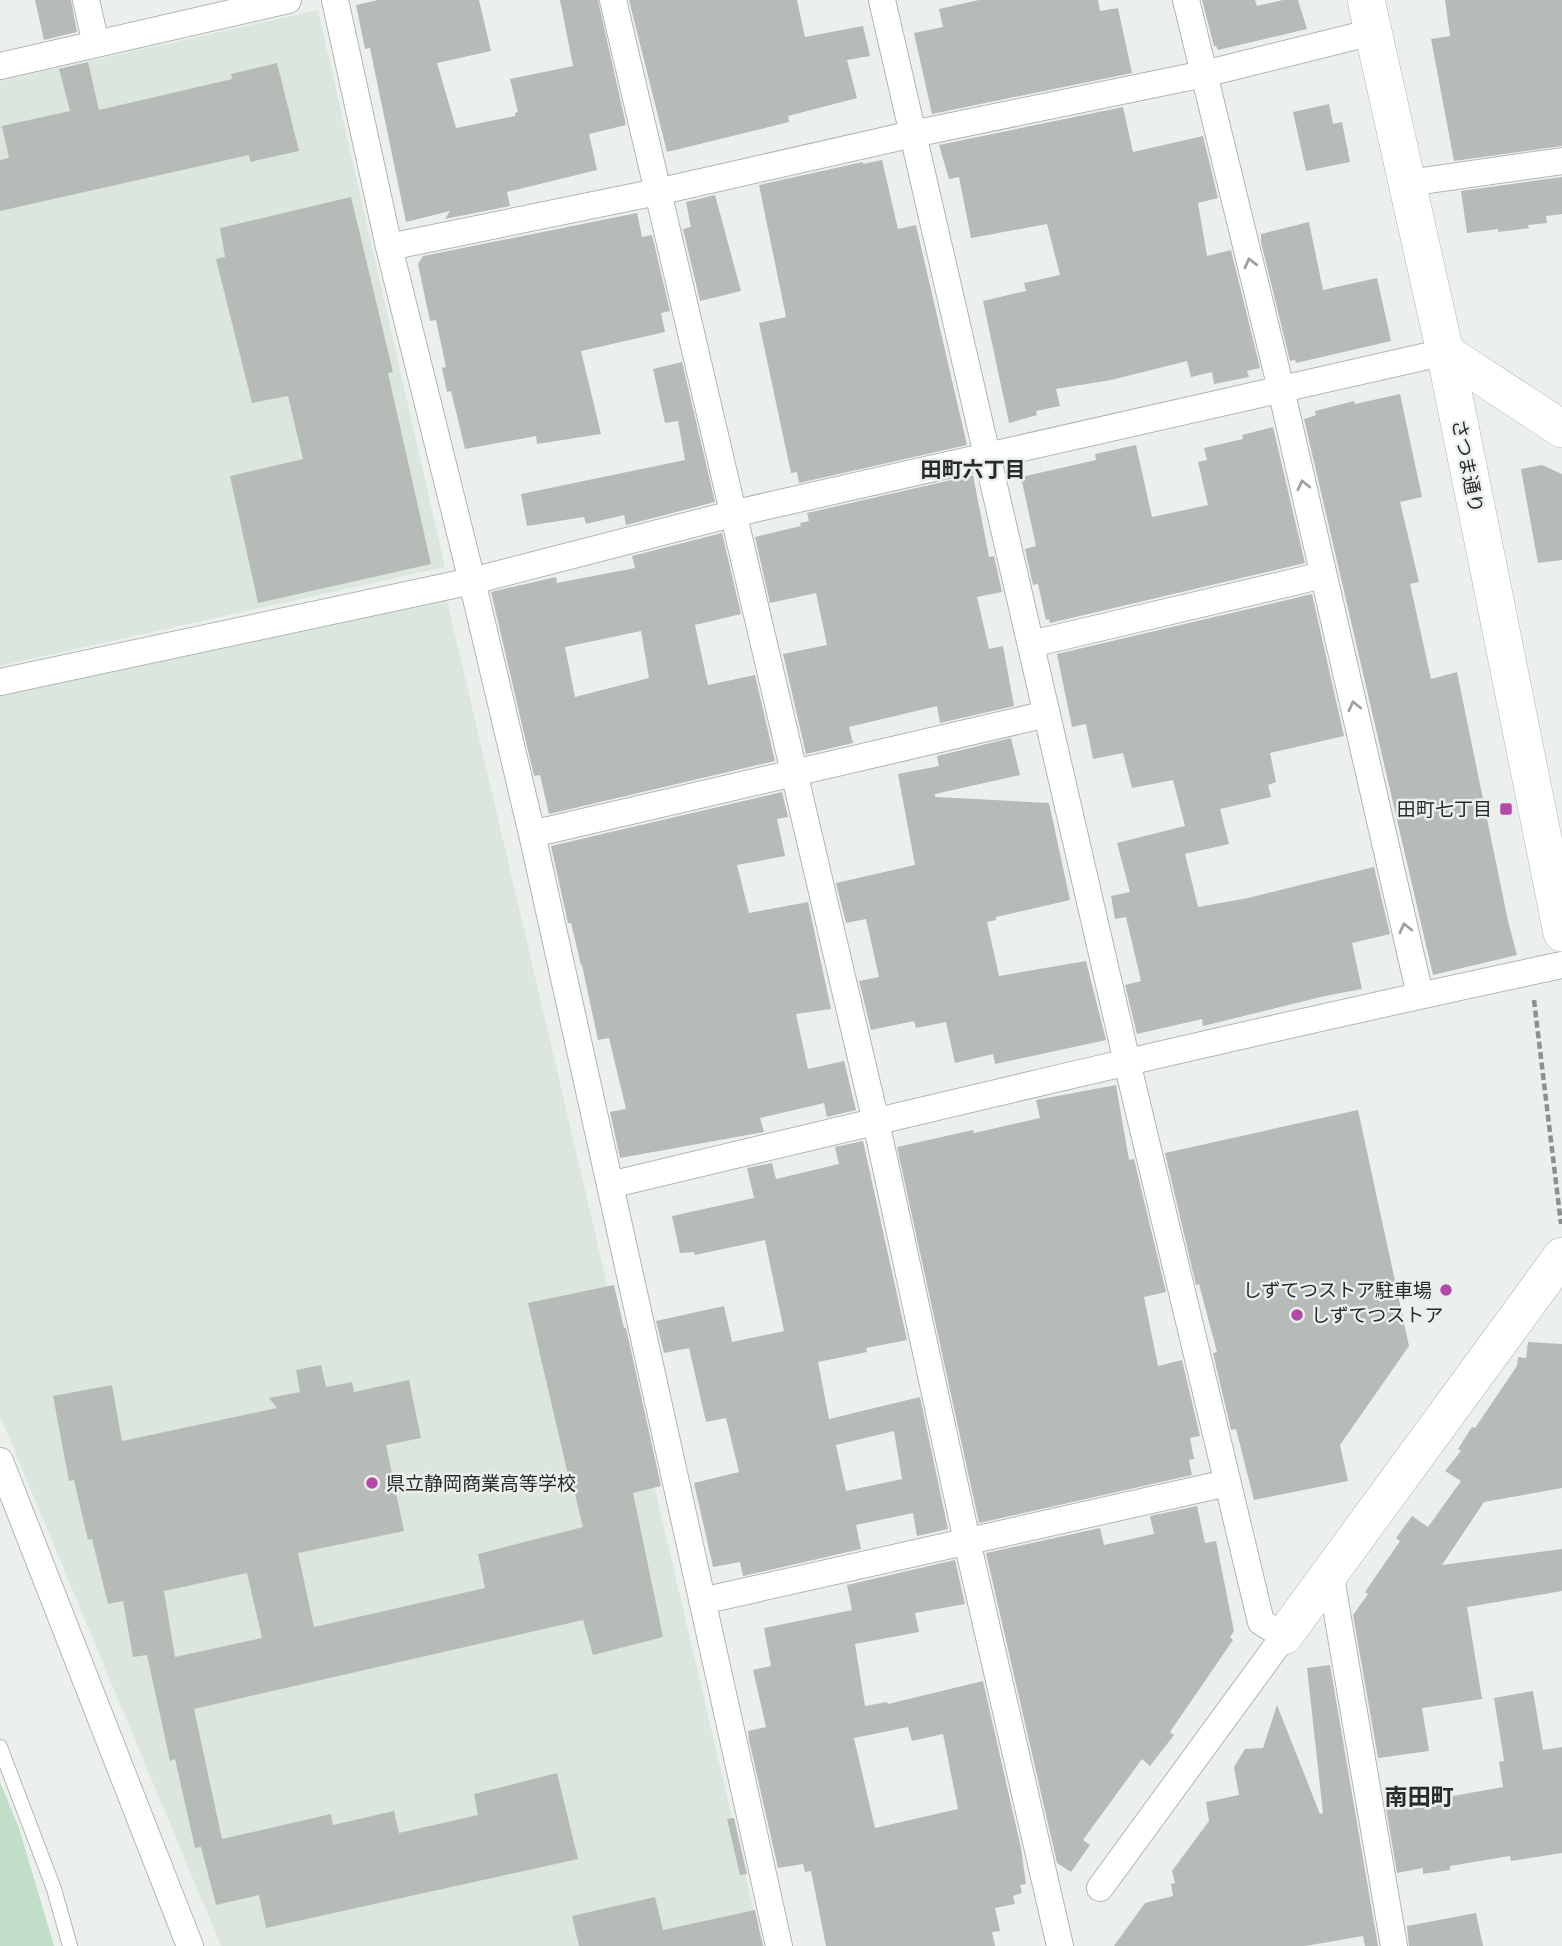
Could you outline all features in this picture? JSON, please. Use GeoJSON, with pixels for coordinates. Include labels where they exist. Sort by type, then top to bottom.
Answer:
{"type":"FeatureCollection","features":[{"type":"Feature","properties":{"kind":"main road","name":"さつま通り"},"geometry":{"type":"LineString","coordinates":[[1369,16],[1444,352],[1562,933]]}},
{"type":"Feature","properties":{"kind":"main road"},"geometry":{"type":"LineString","coordinates":[[1444,352],[1562,429]]}},
{"type":"Feature","properties":{"kind":"main road"},"geometry":{"type":"LineString","coordinates":[[1284,1636],[1562,1256]]}},
{"type":"Feature","properties":{"kind":"street"},"geometry":{"type":"LineString","coordinates":[[86,0],[96,44]]}},
{"type":"Feature","properties":{"kind":"street"},"geometry":{"type":"LineString","coordinates":[[0,66],[288,0]]}},
{"type":"Feature","properties":{"kind":"street"},"geometry":{"type":"LineString","coordinates":[[335,0],[389,247],[532,834],[779,1946]]}},
{"type":"Feature","properties":{"kind":"street"},"geometry":{"type":"LineString","coordinates":[[613,0],[876,1122],[1057,1942]]}},
{"type":"Feature","properties":{"kind":"street"},"geometry":{"type":"LineString","coordinates":[[882,0],[1126,1062],[1261,1622],[1284,1636],[1100,1888]]}},
{"type":"Feature","properties":{"kind":"street"},"geometry":{"type":"LineString","coordinates":[[1186,0],[1281,389],[1420,995]]}},
{"type":"Feature","properties":{"kind":"street"},"geometry":{"type":"LineString","coordinates":[[389,247],[1204,74],[1369,16]]}},
{"type":"Feature","properties":{"kind":"street"},"geometry":{"type":"LineString","coordinates":[[1408,183],[1562,162]]}},
{"type":"Feature","properties":{"kind":"street"},"geometry":{"type":"LineString","coordinates":[[0,682],[472,581],[732,514],[1444,352]]}},
{"type":"Feature","properties":{"kind":"street"},"geometry":{"type":"LineString","coordinates":[[1031,644],[1324,575]]}},
{"type":"Feature","properties":{"kind":"street"},"geometry":{"type":"LineString","coordinates":[[532,834],[1047,714]]}},
{"type":"Feature","properties":{"kind":"street"},"geometry":{"type":"LineString","coordinates":[[610,1185],[1126,1062],[1562,965]]}},
{"type":"Feature","properties":{"kind":"street"},"geometry":{"type":"LineString","coordinates":[[0,1461],[190,1946]]}},
{"type":"Feature","properties":{"kind":"street"},"geometry":{"type":"LineString","coordinates":[[702,1601],[1227,1483]]}},
{"type":"Feature","properties":{"kind":"street"},"geometry":{"type":"LineString","coordinates":[[1330,1572],[1394,1946]]}},
{"type":"Feature","properties":{"kind":"lane"},"geometry":{"type":"LineString","coordinates":[[0,1747],[54,1889],[70,1946]]}},
{"type":"Feature","properties":{"kind":"path"},"geometry":{"type":"LineString","coordinates":[[1527,972],[1537,1010],[1562,1234]]}},
{"type":"Feature","properties":{"kind":"shaded area"},"geometry":{"type":"Polygon","coordinates":[[[318,10],[445,567],[0,666],[0,81],[318,10]]]}},
{"type":"Feature","properties":{"kind":"shaded area"},"geometry":{"type":"Polygon","coordinates":[[[446,596],[762,1946],[221,1946],[0,1416],[0,693],[446,596]]]}},
{"type":"Feature","properties":{"kind":"green space"},"geometry":{"type":"Polygon","coordinates":[[[0,1782],[19,1828],[54,1946],[0,1946],[0,1782]]]}},
{"type":"Feature","properties":{"kind":"building"},"geometry":{"type":"Polygon","coordinates":[[[35,0],[71,0],[77,32],[44,40],[35,0]]]}},
{"type":"Feature","properties":{"kind":"building"},"geometry":{"type":"Polygon","coordinates":[[[378,0],[479,0],[491,51],[437,63],[456,128],[515,116],[518,112],[510,79],[573,66],[560,0],[598,0],[626,125],[589,134],[597,170],[507,192],[510,206],[445,219],[450,211],[406,222],[370,48],[365,49],[356,5],[378,0]]]}},
{"type":"Feature","properties":{"kind":"building"},"geometry":{"type":"Polygon","coordinates":[[[629,0],[797,0],[805,37],[863,26],[870,56],[847,60],[857,98],[788,116],[789,122],[667,152],[629,0]]]}},
{"type":"Feature","properties":{"kind":"building"},"geometry":{"type":"Polygon","coordinates":[[[979,0],[1098,0],[1100,11],[1118,8],[1132,73],[932,114],[914,33],[943,27],[939,9],[979,0]]]}},
{"type":"Feature","properties":{"kind":"building"},"geometry":{"type":"Polygon","coordinates":[[[1202,0],[1255,0],[1257,6],[1283,0],[1298,0],[1307,29],[1218,50],[1214,46],[1202,0]]]}},
{"type":"Feature","properties":{"kind":"building"},"geometry":{"type":"Polygon","coordinates":[[[1445,0],[1562,0],[1562,146],[1454,161],[1431,39],[1450,36],[1445,0]]]}},
{"type":"Feature","properties":{"kind":"building"},"geometry":{"type":"Polygon","coordinates":[[[88,62],[99,110],[232,79],[231,74],[277,63],[299,151],[250,162],[249,155],[0,211],[0,160],[9,158],[2,126],[70,111],[59,69],[88,62]]]}},
{"type":"Feature","properties":{"kind":"building"},"geometry":{"type":"Polygon","coordinates":[[[1329,104],[1333,124],[1342,122],[1350,162],[1306,171],[1293,112],[1329,104]]]}},
{"type":"Feature","properties":{"kind":"building"},"geometry":{"type":"Polygon","coordinates":[[[1123,107],[1133,152],[1203,136],[1218,198],[1198,203],[1207,256],[1231,250],[1260,368],[1247,371],[1249,377],[1214,384],[1212,372],[1191,377],[1187,361],[1111,380],[1056,389],[1060,406],[1036,411],[1037,415],[1009,423],[983,301],[1026,291],[1024,283],[1060,275],[1047,224],[971,238],[959,177],[949,179],[939,145],[1123,107]]]}},
{"type":"Feature","properties":{"kind":"building"},"geometry":{"type":"Polygon","coordinates":[[[882,160],[898,229],[916,225],[967,445],[799,483],[797,472],[791,473],[759,323],[786,317],[759,185],[882,160]]]}},
{"type":"Feature","properties":{"kind":"building"},"geometry":{"type":"Polygon","coordinates":[[[1562,177],[1562,214],[1546,216],[1547,223],[1498,232],[1498,229],[1467,233],[1461,191],[1562,177]]]}},
{"type":"Feature","properties":{"kind":"building"},"geometry":{"type":"Polygon","coordinates":[[[715,195],[741,291],[700,301],[683,229],[691,227],[686,202],[715,195]]]}},
{"type":"Feature","properties":{"kind":"building"},"geometry":{"type":"Polygon","coordinates":[[[351,197],[393,372],[388,373],[431,564],[258,603],[230,476],[303,459],[288,396],[252,403],[216,259],[225,257],[220,228],[351,197]]]}},
{"type":"Feature","properties":{"kind":"building"},"geometry":{"type":"Polygon","coordinates":[[[637,213],[642,237],[652,235],[670,311],[661,313],[665,332],[581,351],[601,434],[537,444],[536,436],[465,449],[451,391],[447,392],[442,368],[446,367],[436,320],[430,321],[418,264],[423,256],[637,213]]]}},
{"type":"Feature","properties":{"kind":"building"},"geometry":{"type":"Polygon","coordinates":[[[1309,222],[1323,290],[1377,278],[1391,341],[1296,363],[1295,360],[1290,361],[1261,234],[1309,222]]]}},
{"type":"Feature","properties":{"kind":"building"},"geometry":{"type":"Polygon","coordinates":[[[682,362],[715,502],[626,525],[624,515],[586,524],[584,517],[527,526],[521,494],[685,460],[678,421],[665,423],[653,369],[682,362]]]}},
{"type":"Feature","properties":{"kind":"building"},"geometry":{"type":"Polygon","coordinates":[[[1400,394],[1422,497],[1400,502],[1419,582],[1410,584],[1431,679],[1457,672],[1517,955],[1433,975],[1304,419],[1316,415],[1315,411],[1354,401],[1355,404],[1400,394]]]}},
{"type":"Feature","properties":{"kind":"building"},"geometry":{"type":"Polygon","coordinates":[[[1273,427],[1305,563],[1050,623],[1049,619],[1046,620],[1038,584],[1033,585],[1025,549],[1036,546],[1021,477],[1096,460],[1095,454],[1136,445],[1152,517],[1208,505],[1198,462],[1207,460],[1204,448],[1243,439],[1242,435],[1273,427]]]}},
{"type":"Feature","properties":{"kind":"building"},"geometry":{"type":"Polygon","coordinates":[[[1542,465],[1562,474],[1562,560],[1538,563],[1521,469],[1542,465]]]}},
{"type":"Feature","properties":{"kind":"building"},"geometry":{"type":"Polygon","coordinates":[[[973,475],[989,557],[994,556],[1002,592],[977,597],[989,649],[1003,646],[1014,706],[940,723],[937,706],[849,727],[853,743],[806,754],[783,654],[827,645],[816,593],[770,603],[755,537],[801,526],[800,523],[809,521],[807,513],[973,475]]]}},
{"type":"Feature","properties":{"kind":"building"},"geometry":{"type":"Polygon","coordinates":[[[722,533],[741,614],[695,625],[708,685],[755,675],[775,761],[549,814],[540,775],[534,776],[491,592],[556,577],[557,583],[635,568],[632,556],[722,533]],[[641,631],[565,647],[575,697],[649,678],[641,631]]]}},
{"type":"Feature","properties":{"kind":"building"},"geometry":{"type":"Polygon","coordinates":[[[1312,594],[1344,736],[1270,753],[1276,782],[1268,785],[1271,797],[1220,809],[1229,844],[1185,854],[1198,907],[1248,898],[1374,867],[1390,934],[1352,943],[1362,989],[1203,1026],[1202,1019],[1137,1034],[1125,985],[1141,981],[1126,917],[1115,919],[1111,896],[1130,892],[1117,843],[1185,826],[1173,780],[1132,788],[1123,753],[1093,759],[1086,724],[1072,727],[1057,654],[1312,594]]]}},
{"type":"Feature","properties":{"kind":"building"},"geometry":{"type":"Polygon","coordinates":[[[1011,738],[1020,775],[935,794],[935,797],[1049,803],[1070,900],[996,917],[996,920],[987,922],[999,976],[1086,961],[1106,1040],[995,1064],[993,1054],[955,1063],[946,1022],[916,1028],[914,1021],[871,1030],[859,981],[879,977],[866,919],[846,923],[836,883],[915,865],[898,774],[939,766],[937,756],[1011,738]]]}},
{"type":"Feature","properties":{"kind":"building"},"geometry":{"type":"Polygon","coordinates":[[[782,792],[788,817],[777,819],[785,856],[737,865],[749,913],[808,902],[831,1009],[796,1014],[808,1069],[844,1061],[856,1110],[827,1117],[824,1103],[760,1118],[764,1132],[620,1158],[610,1112],[626,1109],[609,1038],[598,1040],[582,965],[571,923],[568,923],[551,846],[782,792]]]}},
{"type":"Feature","properties":{"kind":"building"},"geometry":{"type":"Polygon","coordinates":[[[1116,1085],[1129,1160],[1134,1159],[1166,1292],[1144,1297],[1158,1366],[1182,1360],[1200,1436],[1190,1438],[1194,1459],[1189,1460],[1192,1475],[979,1523],[897,1147],[1040,1118],[1036,1100],[1116,1085]]]}},
{"type":"Feature","properties":{"kind":"building"},"geometry":{"type":"Polygon","coordinates":[[[1358,1110],[1409,1346],[1340,1445],[1348,1481],[1254,1500],[1236,1429],[1231,1430],[1213,1353],[1217,1352],[1199,1284],[1196,1285],[1165,1153],[1358,1110]]]}},
{"type":"Feature","properties":{"kind":"building"},"geometry":{"type":"Polygon","coordinates":[[[863,1141],[907,1340],[818,1362],[829,1419],[920,1397],[948,1529],[917,1536],[913,1513],[856,1525],[861,1549],[743,1576],[740,1562],[713,1567],[694,1483],[739,1472],[726,1418],[706,1422],[689,1348],[664,1353],[656,1321],[724,1306],[732,1342],[784,1331],[765,1240],[695,1255],[694,1252],[680,1253],[672,1216],[754,1198],[747,1168],[772,1163],[776,1179],[839,1164],[835,1147],[863,1141]],[[894,1431],[836,1445],[846,1491],[902,1479],[894,1431]]]}},
{"type":"Feature","properties":{"kind":"building"},"geometry":{"type":"Polygon","coordinates":[[[614,1285],[661,1486],[633,1493],[663,1637],[593,1655],[583,1620],[194,1709],[222,1839],[331,1814],[333,1825],[394,1811],[399,1833],[478,1815],[474,1794],[557,1773],[578,1859],[266,1928],[259,1895],[216,1905],[201,1847],[195,1848],[175,1759],[170,1761],[147,1655],[133,1657],[123,1601],[108,1604],[92,1539],[88,1540],[74,1480],[69,1481],[53,1396],[112,1385],[122,1441],[277,1408],[269,1398],[300,1392],[296,1370],[321,1365],[326,1387],[352,1382],[354,1392],[409,1380],[421,1438],[386,1445],[404,1531],[298,1553],[314,1627],[485,1588],[478,1554],[583,1527],[571,1478],[569,1479],[528,1303],[614,1285]],[[247,1573],[164,1591],[175,1657],[262,1638],[247,1573]]]}},
{"type":"Feature","properties":{"kind":"building"},"geometry":{"type":"Polygon","coordinates":[[[1528,1342],[1562,1344],[1562,1488],[1484,1502],[1442,1565],[1562,1549],[1562,1591],[1467,1607],[1482,1699],[1422,1708],[1429,1751],[1378,1758],[1353,1615],[1368,1594],[1365,1592],[1400,1541],[1396,1538],[1412,1516],[1428,1527],[1461,1481],[1445,1471],[1461,1451],[1458,1449],[1472,1427],[1475,1428],[1517,1366],[1518,1357],[1526,1358],[1528,1342]]]}},
{"type":"Feature","properties":{"kind":"building"},"geometry":{"type":"Polygon","coordinates":[[[1197,1506],[1205,1543],[1216,1541],[1234,1631],[1230,1637],[1233,1640],[1170,1732],[1174,1735],[1150,1766],[1142,1759],[1083,1840],[1090,1845],[1071,1872],[1057,1863],[986,1553],[1100,1528],[1104,1545],[1154,1534],[1150,1516],[1197,1506]]]}},
{"type":"Feature","properties":{"kind":"building"},"geometry":{"type":"Polygon","coordinates":[[[955,1560],[965,1604],[915,1613],[919,1632],[855,1644],[865,1706],[888,1704],[983,1681],[1021,1848],[1026,1884],[1020,1885],[1022,1893],[1013,1896],[1015,1904],[995,1908],[1000,1931],[992,1932],[995,1946],[826,1946],[811,1871],[805,1872],[803,1864],[778,1868],[749,1740],[748,1731],[766,1727],[753,1670],[771,1666],[764,1628],[852,1610],[847,1585],[955,1560]],[[908,1727],[854,1738],[875,1828],[958,1809],[943,1734],[912,1741],[908,1727]]]}},
{"type":"Feature","properties":{"kind":"building"},"geometry":{"type":"Polygon","coordinates":[[[1330,1665],[1378,1946],[1365,1946],[1363,1936],[1305,1946],[1114,1946],[1145,1903],[1173,1896],[1171,1884],[1175,1883],[1172,1871],[1209,1821],[1206,1802],[1239,1795],[1234,1767],[1245,1749],[1263,1748],[1277,1705],[1320,1814],[1323,1813],[1307,1668],[1330,1665]]]}},
{"type":"Feature","properties":{"kind":"building"},"geometry":{"type":"Polygon","coordinates":[[[1533,1691],[1543,1750],[1562,1747],[1562,1853],[1511,1861],[1510,1856],[1450,1866],[1450,1870],[1423,1874],[1423,1868],[1397,1873],[1386,1808],[1503,1787],[1499,1762],[1504,1761],[1494,1698],[1533,1691]]]}},
{"type":"Feature","properties":{"kind":"building"},"geometry":{"type":"Polygon","coordinates":[[[734,1818],[747,1874],[740,1875],[727,1819],[734,1818]]]}},
{"type":"Feature","properties":{"kind":"building"},"geometry":{"type":"Polygon","coordinates":[[[655,1897],[663,1930],[755,1910],[763,1946],[579,1946],[572,1916],[655,1897]]]}},
{"type":"Feature","properties":{"kind":"building"},"geometry":{"type":"Polygon","coordinates":[[[1476,1913],[1483,1946],[1409,1946],[1407,1926],[1476,1913]]]}},
{"type":"Feature","properties":{"kind":"place","name":"田町七丁目"},"geometry":{"type":"Point","coordinates":[1506,809]}},
{"type":"Feature","properties":{"kind":"place","name":"しずてつストア駐車場"},"geometry":{"type":"Point","coordinates":[1446,1290]}},
{"type":"Feature","properties":{"kind":"place","name":"しずてつストア"},"geometry":{"type":"Point","coordinates":[1297,1315]}},
{"type":"Feature","properties":{"kind":"place","name":"県立静岡商業高等学校"},"geometry":{"type":"Point","coordinates":[372,1483]}},
{"type":"Feature","properties":{"kind":"district","name":"田町六丁目"},"geometry":{"type":"Point","coordinates":[973,470]}},
{"type":"Feature","properties":{"kind":"district","name":"南田町"},"geometry":{"type":"Point","coordinates":[1419,1797]}}]}
